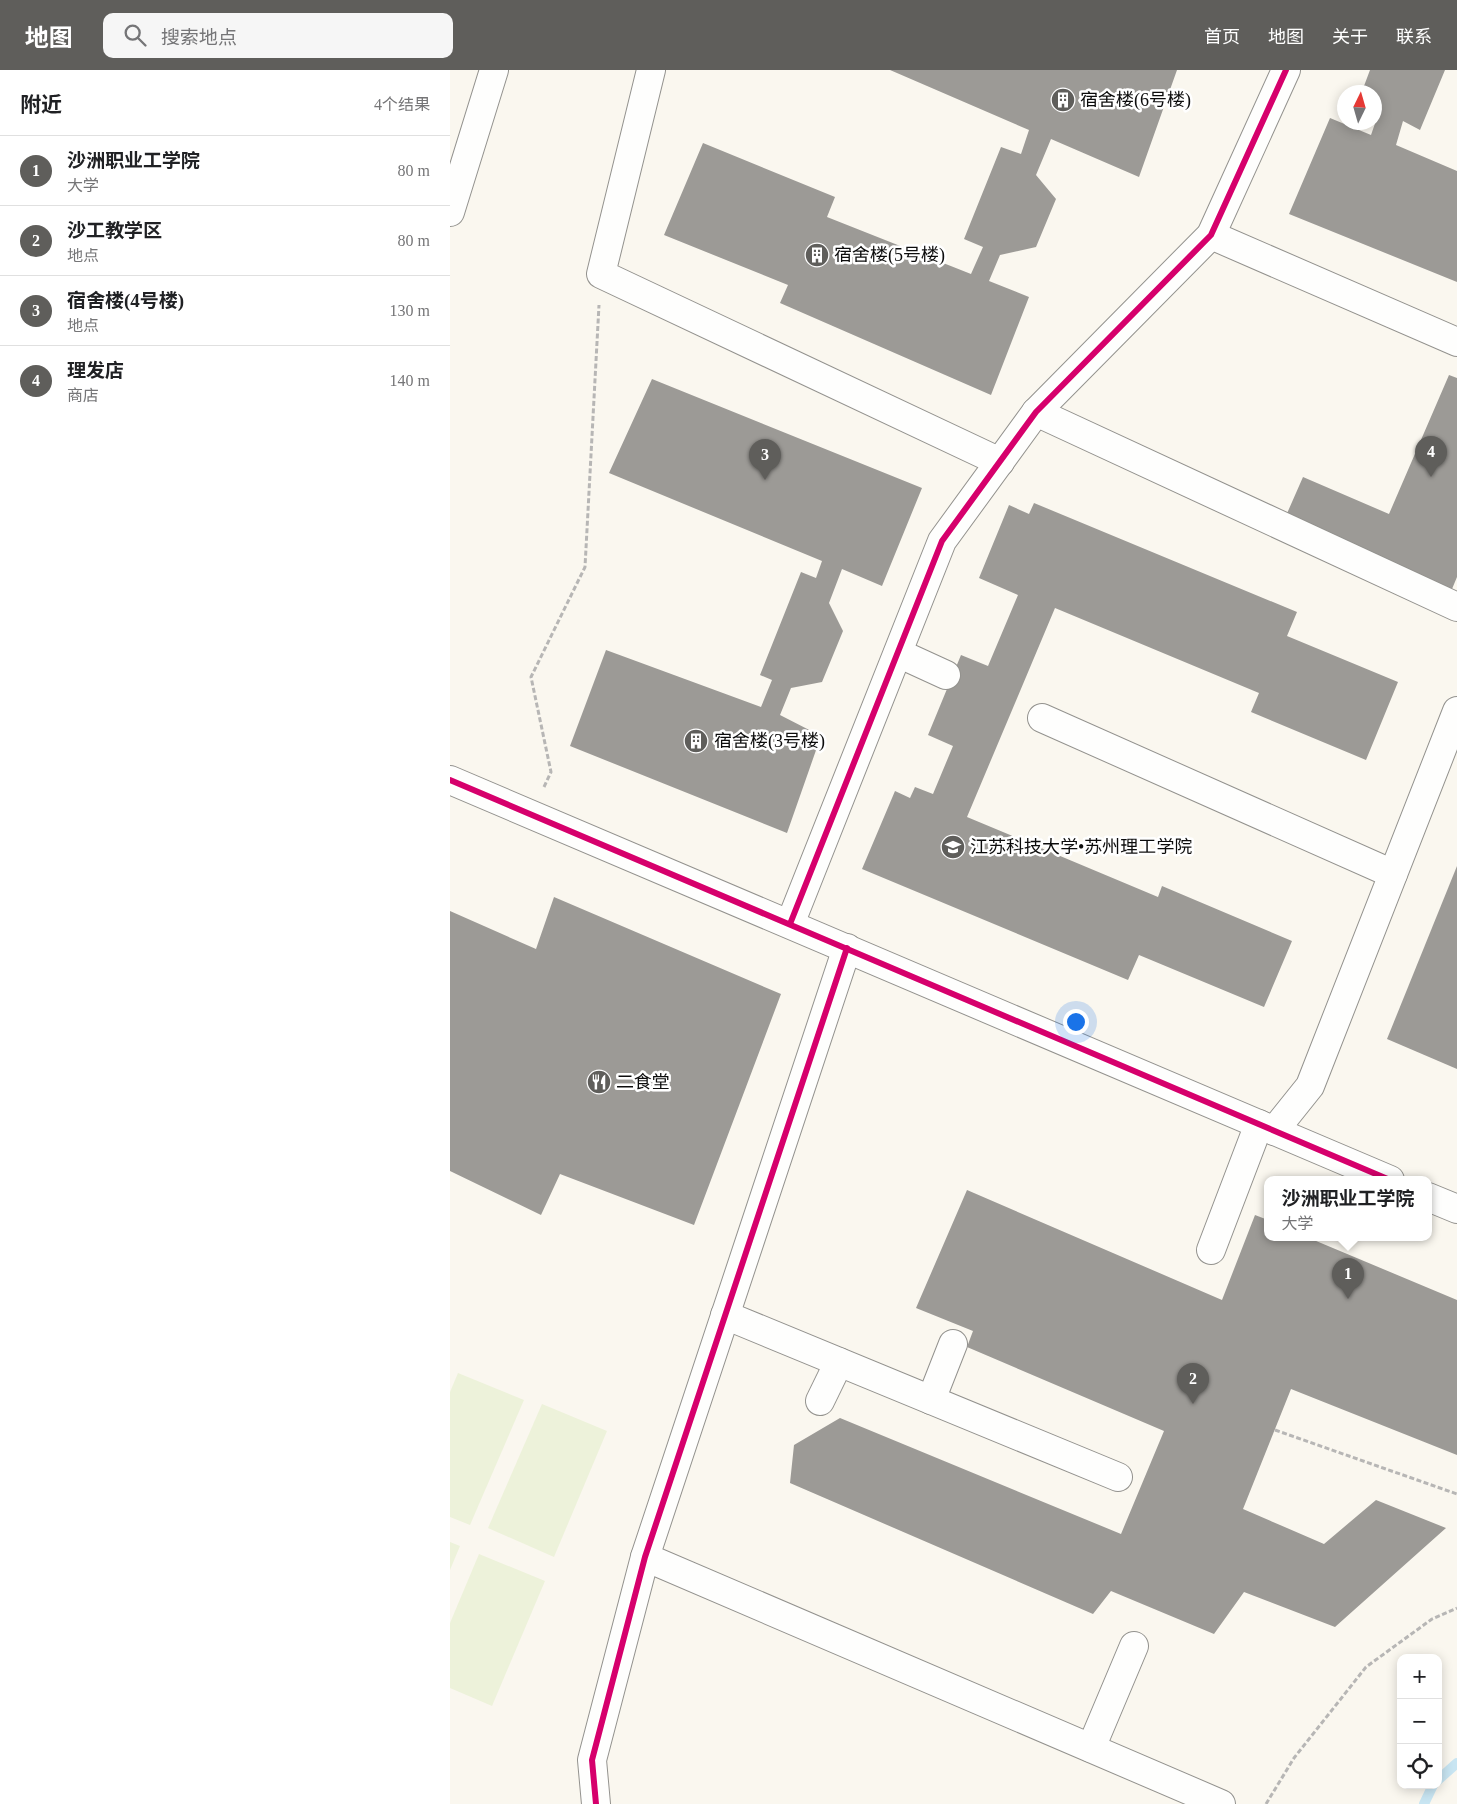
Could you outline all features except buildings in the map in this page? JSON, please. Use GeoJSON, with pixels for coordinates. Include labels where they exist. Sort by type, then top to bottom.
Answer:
{"type":"FeatureCollection","features":[{"type":"Feature","properties":{"kind":"street"},"geometry":{"type":"LineString","coordinates":[[450,212],[494,70]]}},
{"type":"Feature","properties":{"kind":"street"},"geometry":{"type":"LineString","coordinates":[[651,70],[601,274],[1000,462]]}},
{"type":"Feature","properties":{"kind":"street"},"geometry":{"type":"LineString","coordinates":[[790,924],[942,541],[1036,412],[1211,235],[1286,70]]}},
{"type":"Feature","properties":{"kind":"street"},"geometry":{"type":"LineString","coordinates":[[1211,235],[1457,342]]}},
{"type":"Feature","properties":{"kind":"street"},"geometry":{"type":"LineString","coordinates":[[1036,412],[1404,577],[1457,607]]}},
{"type":"Feature","properties":{"kind":"street"},"geometry":{"type":"LineString","coordinates":[[898,653],[946,675]]}},
{"type":"Feature","properties":{"kind":"street"},"geometry":{"type":"LineString","coordinates":[[1211,1250],[1267,1128],[1310,1086],[1457,711]]}},
{"type":"Feature","properties":{"kind":"street"},"geometry":{"type":"LineString","coordinates":[[1042,718],[1393,874]]}},
{"type":"Feature","properties":{"kind":"street"},"geometry":{"type":"LineString","coordinates":[[450,780],[1381,1176]]}},
{"type":"Feature","properties":{"kind":"street"},"geometry":{"type":"LineString","coordinates":[[596,1804],[592,1760],[645,1556],[847,948]]}},
{"type":"Feature","properties":{"kind":"street"},"geometry":{"type":"LineString","coordinates":[[1432,1199],[1457,1209]]}},
{"type":"Feature","properties":{"kind":"street"},"geometry":{"type":"LineString","coordinates":[[725,1315],[1118,1477]]}},
{"type":"Feature","properties":{"kind":"street"},"geometry":{"type":"LineString","coordinates":[[931,1400],[953,1344]]}},
{"type":"Feature","properties":{"kind":"street"},"geometry":{"type":"LineString","coordinates":[[820,1401],[839,1362]]}},
{"type":"Feature","properties":{"kind":"street"},"geometry":{"type":"LineString","coordinates":[[645,1556],[1221,1804]]}},
{"type":"Feature","properties":{"kind":"street"},"geometry":{"type":"LineString","coordinates":[[1091,1748],[1134,1646]]}},
{"type":"Feature","properties":{"kind":"path"},"geometry":{"type":"LineString","coordinates":[[531,813],[551,772],[531,677],[585,567],[601,274]]}},
{"type":"Feature","properties":{"kind":"path"},"geometry":{"type":"LineString","coordinates":[[1274,1430],[1457,1494]]}},
{"type":"Feature","properties":{"kind":"path"},"geometry":{"type":"LineString","coordinates":[[1266,1804],[1294,1758],[1366,1667],[1432,1619],[1457,1608]]}},
{"type":"Feature","properties":{"kind":"green space"},"geometry":{"type":"Polygon","coordinates":[[[458,1373],[524,1400],[470,1525],[450,1517],[450,1392],[458,1373]]]}},
{"type":"Feature","properties":{"kind":"green space"},"geometry":{"type":"Polygon","coordinates":[[[542,1404],[607,1431],[554,1557],[488,1528],[542,1404]]]}},
{"type":"Feature","properties":{"kind":"green space"},"geometry":{"type":"Polygon","coordinates":[[[450,1542],[460,1546],[450,1570],[450,1542]]]}},
{"type":"Feature","properties":{"kind":"green space"},"geometry":{"type":"Polygon","coordinates":[[[479,1554],[545,1581],[492,1706],[450,1688],[450,1623],[479,1554]]]}},
{"type":"Feature","properties":{"kind":"waterway"},"geometry":{"type":"LineString","coordinates":[[1442,1776],[1457,1763]]}},
{"type":"Feature","properties":{"kind":"waterway"},"geometry":{"type":"LineString","coordinates":[[1424,1804],[1431,1789]]}},
{"type":"Feature","properties":{"kind":"cycle path"},"geometry":{"type":"LineString","coordinates":[[790,924],[942,541],[1036,412],[1211,235],[1286,70]]}},
{"type":"Feature","properties":{"kind":"cycle path"},"geometry":{"type":"LineString","coordinates":[[450,780],[1381,1176]]}},
{"type":"Feature","properties":{"kind":"cycle path"},"geometry":{"type":"LineString","coordinates":[[596,1804],[592,1760],[645,1557],[847,948]]}},
{"type":"Feature","properties":{"kind":"place","name":"宿舍楼(6号楼)"},"geometry":{"type":"Point","coordinates":[1063,100]}},
{"type":"Feature","properties":{"kind":"place","name":"宿舍楼(5号楼)"},"geometry":{"type":"Point","coordinates":[817,255]}},
{"type":"Feature","properties":{"kind":"place","name":"理发店"},"geometry":{"type":"Point","coordinates":[1431,477]}},
{"type":"Feature","properties":{"kind":"place","name":"宿舍楼(4号楼)"},"geometry":{"type":"Point","coordinates":[765,480]}},
{"type":"Feature","properties":{"kind":"place","name":"宿舍楼(3号楼)"},"geometry":{"type":"Point","coordinates":[696,741]}},
{"type":"Feature","properties":{"kind":"place","name":"江苏科技大学•苏州理工学院"},"geometry":{"type":"Point","coordinates":[953,847]}},
{"type":"Feature","properties":{"kind":"place","name":"二食堂"},"geometry":{"type":"Point","coordinates":[599,1082]}},
{"type":"Feature","properties":{"kind":"place","name":"沙洲职业工学院"},"geometry":{"type":"Point","coordinates":[1348,1299]}},
{"type":"Feature","properties":{"kind":"place","name":"沙工教学区"},"geometry":{"type":"Point","coordinates":[1193,1404]}}]}
